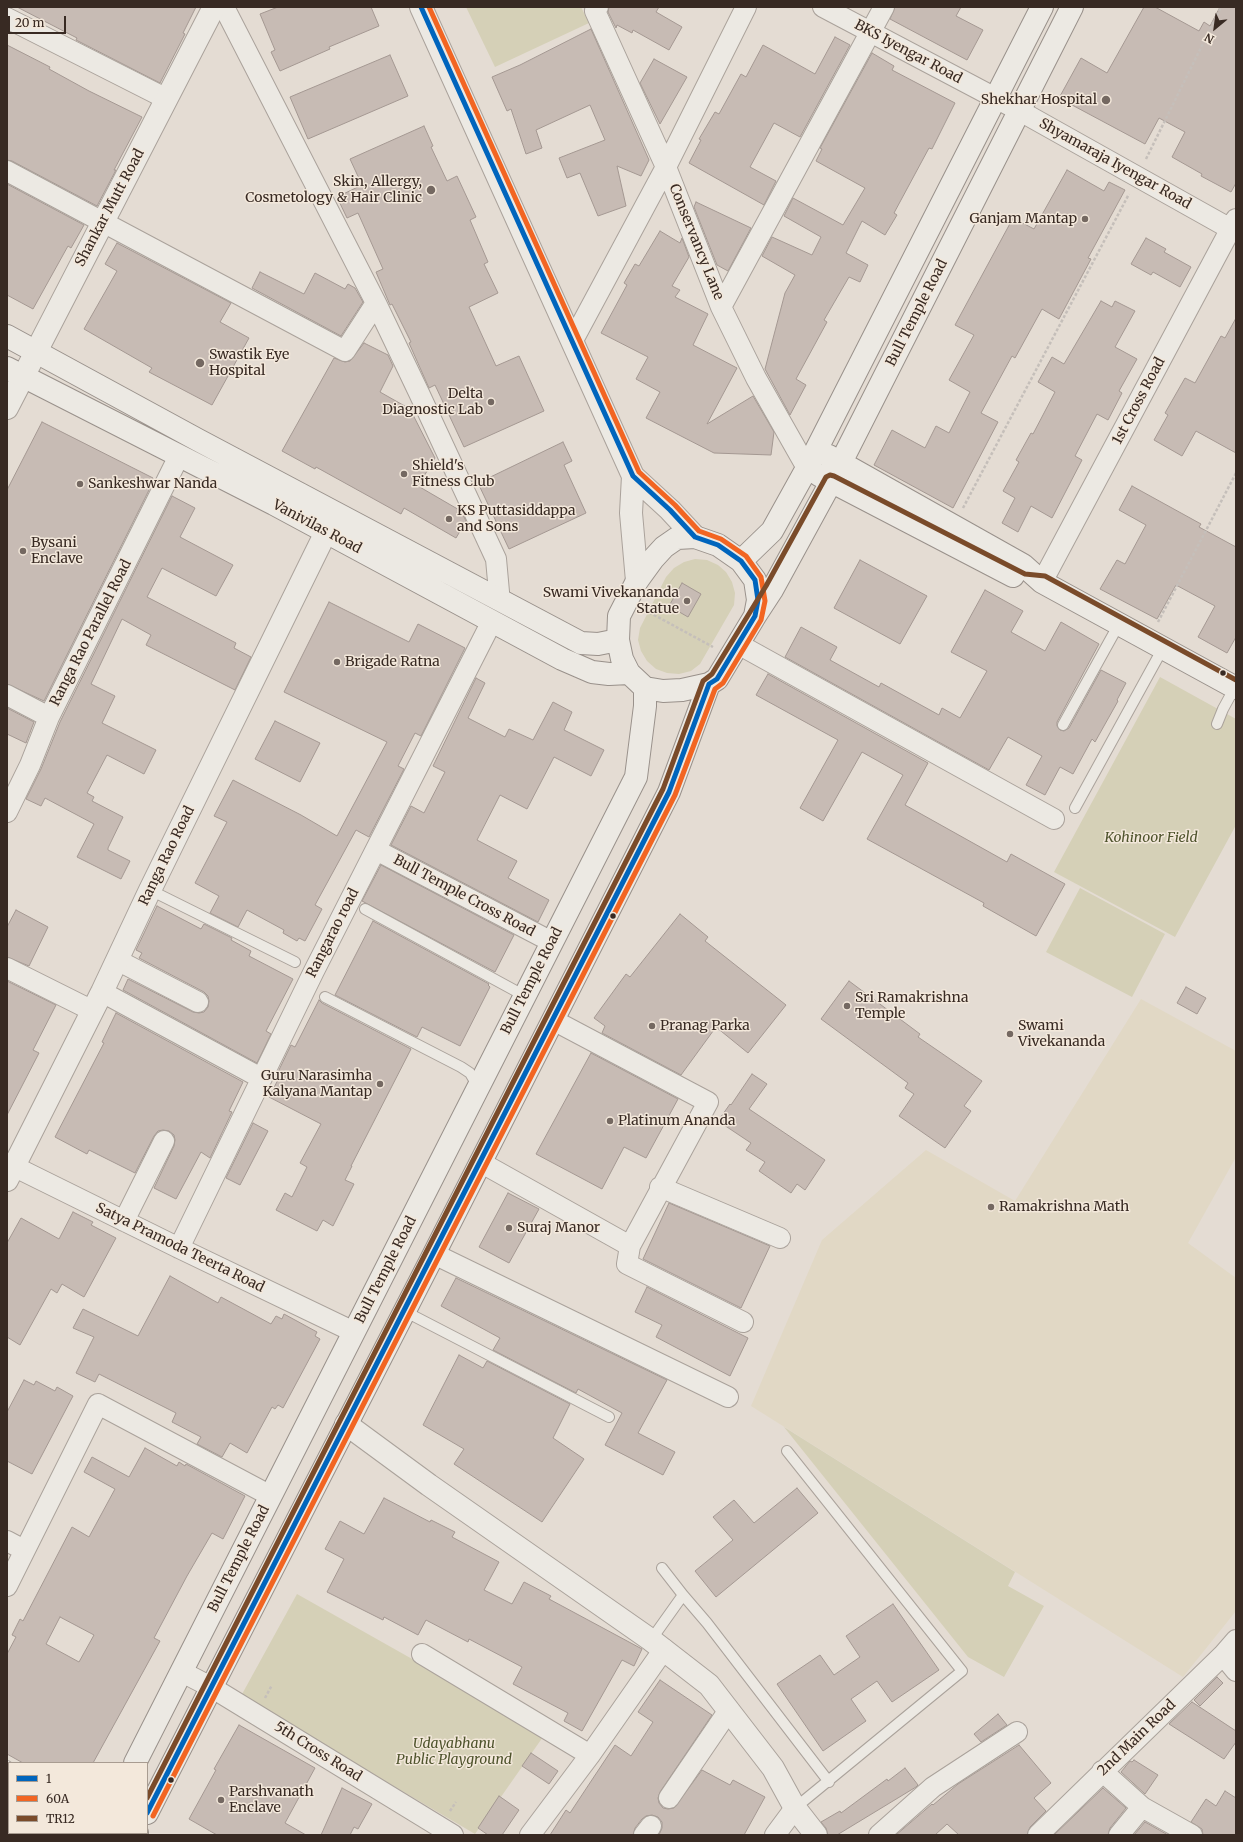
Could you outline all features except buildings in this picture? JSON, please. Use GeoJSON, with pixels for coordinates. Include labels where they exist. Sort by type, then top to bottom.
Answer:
{"type":"FeatureCollection","features":[{"type":"Feature","properties":{"kind":"main road","name":"Shankar Mutt Road"},"geometry":{"type":"LineString","coordinates":[[7,408],[14,372],[35,352],[168,99],[214,7]]}},
{"type":"Feature","properties":{"kind":"main road"},"geometry":{"type":"LineString","coordinates":[[421,7],[633,476],[670,510],[695,537]]}},
{"type":"Feature","properties":{"kind":"main road","name":"Bull Temple Road"},"geometry":{"type":"LineString","coordinates":[[741,561],[772,531],[807,468],[994,98],[1042,7]]}},
{"type":"Feature","properties":{"kind":"main road","name":"Bull Temple Road"},"geometry":{"type":"LineString","coordinates":[[709,684],[718,679],[772,590],[831,482],[1072,7]]}},
{"type":"Feature","properties":{"kind":"main road","name":"Vanivilas Road"},"geometry":{"type":"LineString","coordinates":[[7,336],[198,440],[580,642],[598,644],[618,640]]}},
{"type":"Feature","properties":{"kind":"main road","name":"Vanivilas Road"},"geometry":{"type":"LineString","coordinates":[[14,372],[274,504],[562,659],[592,672],[608,674],[629,672]]}},
{"type":"Feature","properties":{"kind":"main road"},"geometry":{"type":"LineString","coordinates":[[817,448],[1023,565],[1042,582],[1235,688]]}},
{"type":"Feature","properties":{"kind":"main road"},"geometry":{"type":"LineString","coordinates":[[807,468],[831,482],[1023,581],[1042,582]]}},
{"type":"Feature","properties":{"kind":"main road"},"geometry":{"type":"LineString","coordinates":[[633,476],[631,513],[637,581]]}},
{"type":"Feature","properties":{"kind":"main road","name":"Ranga Rao Road"},"geometry":{"type":"LineString","coordinates":[[9,1170],[97,1001],[326,532]]}},
{"type":"Feature","properties":{"kind":"main road"},"geometry":{"type":"LineString","coordinates":[[709,684],[682,690],[663,691],[645,688],[629,672],[622,659],[618,640],[619,616],[637,581],[664,547],[677,538],[695,537],[718,545],[741,561],[755,580],[758,600],[755,616]]}},
{"type":"Feature","properties":{"kind":"main road"},"geometry":{"type":"LineString","coordinates":[[148,1811],[669,792],[709,684]]}},
{"type":"Feature","properties":{"kind":"main road","name":"Bull Temple Road"},"geometry":{"type":"LineString","coordinates":[[136,1762],[636,777],[645,706],[645,688]]}},
{"type":"Feature","properties":{"kind":"main road"},"geometry":{"type":"LineString","coordinates":[[346,1424],[436,1490],[657,1644],[709,1685],[773,1768],[795,1808],[816,1835]]}},
{"type":"Feature","properties":{"kind":"street"},"geometry":{"type":"LineString","coordinates":[[224,7],[376,303],[496,559],[499,592],[498,599]]}},
{"type":"Feature","properties":{"kind":"street"},"geometry":{"type":"LineString","coordinates":[[572,342],[666,167],[746,7]]}},
{"type":"Feature","properties":{"kind":"street","name":"BKS Iyengar Road"},"geometry":{"type":"LineString","coordinates":[[823,7],[994,98]]}},
{"type":"Feature","properties":{"kind":"street"},"geometry":{"type":"LineString","coordinates":[[721,307],[884,7]]}},
{"type":"Feature","properties":{"kind":"street","name":"Conservancy Lane"},"geometry":{"type":"LineString","coordinates":[[597,9],[666,167],[721,307],[756,378],[807,468]]}},
{"type":"Feature","properties":{"kind":"street"},"geometry":{"type":"LineString","coordinates":[[7,18],[168,99]]}},
{"type":"Feature","properties":{"kind":"street","name":"Shyamaraja Iyengar Road"},"geometry":{"type":"LineString","coordinates":[[994,98],[1138,177],[1234,227]]}},
{"type":"Feature","properties":{"kind":"street"},"geometry":{"type":"LineString","coordinates":[[7,171],[346,351],[376,303]]}},
{"type":"Feature","properties":{"kind":"street","name":"1st Cross Road"},"geometry":{"type":"LineString","coordinates":[[1042,582],[1234,227]]}},
{"type":"Feature","properties":{"kind":"street","name":"Ranga Rao Parallel Road"},"geometry":{"type":"LineString","coordinates":[[7,812],[30,765],[49,717],[179,456]]}},
{"type":"Feature","properties":{"kind":"street","name":"Rangarao road"},"geometry":{"type":"LineString","coordinates":[[179,1248],[261,1078],[492,621]]}},
{"type":"Feature","properties":{"kind":"street"},"geometry":{"type":"LineString","coordinates":[[738,644],[1054,819]]}},
{"type":"Feature","properties":{"kind":"street"},"geometry":{"type":"LineString","coordinates":[[7,695],[49,717]]}},
{"type":"Feature","properties":{"kind":"street","name":"Bull Temple Cross Road"},"geometry":{"type":"LineString","coordinates":[[376,850],[552,942]]}},
{"type":"Feature","properties":{"kind":"street"},"geometry":{"type":"LineString","coordinates":[[117,960],[198,1002]]}},
{"type":"Feature","properties":{"kind":"street"},"geometry":{"type":"LineString","coordinates":[[7,968],[97,1001],[261,1078]]}},
{"type":"Feature","properties":{"kind":"street"},"geometry":{"type":"LineString","coordinates":[[553,1020],[708,1102],[660,1188],[630,1246],[627,1264],[744,1322]]}},
{"type":"Feature","properties":{"kind":"street"},"geometry":{"type":"LineString","coordinates":[[124,1221],[164,1141]]}},
{"type":"Feature","properties":{"kind":"street"},"geometry":{"type":"LineString","coordinates":[[480,1162],[630,1246]]}},
{"type":"Feature","properties":{"kind":"street","name":"Satya Pramoda Teerta Road"},"geometry":{"type":"LineString","coordinates":[[9,1170],[124,1221],[354,1332]]}},
{"type":"Feature","properties":{"kind":"street"},"geometry":{"type":"LineString","coordinates":[[660,1188],[780,1238]]}},
{"type":"Feature","properties":{"kind":"street"},"geometry":{"type":"LineString","coordinates":[[434,1254],[728,1396]]}},
{"type":"Feature","properties":{"kind":"street"},"geometry":{"type":"LineString","coordinates":[[7,1586],[16,1546],[98,1404],[271,1496]]}},
{"type":"Feature","properties":{"kind":"street","name":"2nd Main Road"},"geometry":{"type":"LineString","coordinates":[[1038,1835],[1102,1771],[1223,1655],[1236,1640]]}},
{"type":"Feature","properties":{"kind":"street"},"geometry":{"type":"LineString","coordinates":[[532,1834],[590,1755],[657,1644]]}},
{"type":"Feature","properties":{"kind":"street"},"geometry":{"type":"LineString","coordinates":[[422,1654],[590,1755]]}},
{"type":"Feature","properties":{"kind":"street"},"geometry":{"type":"LineString","coordinates":[[1223,1655],[1236,1671]]}},
{"type":"Feature","properties":{"kind":"street","name":"5th Cross Road"},"geometry":{"type":"LineString","coordinates":[[182,1672],[211,1687],[453,1835]]}},
{"type":"Feature","properties":{"kind":"street"},"geometry":{"type":"LineString","coordinates":[[669,1798],[729,1710]]}},
{"type":"Feature","properties":{"kind":"street"},"geometry":{"type":"LineString","coordinates":[[879,1835],[933,1787],[1017,1732]]}},
{"type":"Feature","properties":{"kind":"street"},"geometry":{"type":"LineString","coordinates":[[1102,1771],[1142,1807],[1192,1835]]}},
{"type":"Feature","properties":{"kind":"street"},"geometry":{"type":"LineString","coordinates":[[1119,1835],[1142,1807]]}},
{"type":"Feature","properties":{"kind":"street"},"geometry":{"type":"LineString","coordinates":[[775,1835],[795,1808]]}},
{"type":"Feature","properties":{"kind":"lane"},"geometry":{"type":"LineString","coordinates":[[1063,725],[1119,624]]}},
{"type":"Feature","properties":{"kind":"lane"},"geometry":{"type":"LineString","coordinates":[[1075,808],[1156,644]]}},
{"type":"Feature","properties":{"kind":"lane"},"geometry":{"type":"LineString","coordinates":[[1217,724],[1223,709],[1235,688]]}},
{"type":"Feature","properties":{"kind":"lane"},"geometry":{"type":"LineString","coordinates":[[150,890],[295,962]]}},
{"type":"Feature","properties":{"kind":"lane"},"geometry":{"type":"LineString","coordinates":[[365,909],[525,996]]}},
{"type":"Feature","properties":{"kind":"lane"},"geometry":{"type":"LineString","coordinates":[[325,997],[461,1067],[470,1073],[478,1087]]}},
{"type":"Feature","properties":{"kind":"lane"},"geometry":{"type":"LineString","coordinates":[[404,1311],[609,1417]]}},
{"type":"Feature","properties":{"kind":"lane"},"geometry":{"type":"LineString","coordinates":[[787,1451],[962,1671],[829,1782],[795,1808]]}},
{"type":"Feature","properties":{"kind":"lane"},"geometry":{"type":"LineString","coordinates":[[662,1568],[707,1623],[829,1782]]}},
{"type":"Feature","properties":{"kind":"lane"},"geometry":{"type":"LineString","coordinates":[[657,1644],[683,1595]]}},
{"type":"Feature","properties":{"kind":"path"},"geometry":{"type":"LineString","coordinates":[[953,526],[1138,177],[1221,7]]}},
{"type":"Feature","properties":{"kind":"path"},"geometry":{"type":"LineString","coordinates":[[1156,644],[1236,473]]}},
{"type":"Feature","properties":{"kind":"path"},"geometry":{"type":"LineString","coordinates":[[644,610],[715,648]]}},
{"type":"Feature","properties":{"kind":"shaded area"},"geometry":{"type":"Polygon","coordinates":[[[1141,999],[1236,1051],[1236,1157],[1188,1243],[1236,1278],[1236,1611],[1183,1677],[751,1406],[822,1240],[926,1150],[1015,1201],[1141,999]]]}},
{"type":"Feature","properties":{"kind":"green space"},"geometry":{"type":"Polygon","coordinates":[[[466,7],[581,7],[589,23],[495,67],[466,7]]]}},
{"type":"Feature","properties":{"kind":"green space"},"geometry":{"type":"Polygon","coordinates":[[[695,559],[707,560],[718,565],[726,572],[732,582],[735,593],[734,605],[700,664],[691,671],[679,674],[667,673],[656,669],[647,661],[641,651],[638,640],[640,628],[666,577],[674,568],[684,562],[695,559]]]}},
{"type":"Feature","properties":{"kind":"green space","name":"Kohinoor Field"},"geometry":{"type":"Polygon","coordinates":[[[1160,677],[1236,719],[1236,825],[1175,937],[1054,872],[1160,677]]]}},
{"type":"Feature","properties":{"kind":"green space"},"geometry":{"type":"Polygon","coordinates":[[[1080,888],[1165,934],[1132,997],[1046,952],[1080,888]]]}},
{"type":"Feature","properties":{"kind":"green space"},"geometry":{"type":"Polygon","coordinates":[[[784,1427],[1015,1572],[1008,1586],[1044,1606],[1004,1677],[968,1657],[784,1427]]]}},
{"type":"Feature","properties":{"kind":"green space","name":"Udayabhanu Public Playground"},"geometry":{"type":"Polygon","coordinates":[[[297,1594],[545,1734],[475,1834],[241,1696],[297,1594]]]}},
{"type":"Feature","properties":{"kind":"transit line","name":"1"},"geometry":{"type":"LineString","coordinates":[[148,1811],[669,792],[709,684],[717,679],[755,616],[758,600],[755,580],[741,561],[718,545],[695,537],[670,510],[633,476],[421,7]]}},
{"type":"Feature","properties":{"kind":"transit line","name":"60A"},"geometry":{"type":"LineString","coordinates":[[153,1816],[675,795],[715,689],[723,683],[761,620],[765,601],[761,577],[746,556],[721,539],[699,531],[675,505],[639,472],[429,7]]}},
{"type":"Feature","properties":{"kind":"transit line","name":"TR12"},"geometry":{"type":"LineString","coordinates":[[148,1796],[663,789],[703,681],[712,674],[766,586],[826,477],[830,475],[834,476],[1025,574],[1045,576],[1236,680]]}},
{"type":"Feature","properties":{"kind":"place","name":"Shekhar Hospital"},"geometry":{"type":"Point","coordinates":[1106,100]}},
{"type":"Feature","properties":{"kind":"place","name":"Skin, Allergy, Cosmetology & Hair Clinic"},"geometry":{"type":"Point","coordinates":[431,190]}},
{"type":"Feature","properties":{"kind":"place","name":"Ganjam Mantap"},"geometry":{"type":"Point","coordinates":[1085,219]}},
{"type":"Feature","properties":{"kind":"place","name":"Swastik Eye Hospital"},"geometry":{"type":"Point","coordinates":[200,363]}},
{"type":"Feature","properties":{"kind":"place","name":"Delta Diagnostic Lab"},"geometry":{"type":"Point","coordinates":[491,402]}},
{"type":"Feature","properties":{"kind":"place","name":"Shield's Fitness Club"},"geometry":{"type":"Point","coordinates":[404,474]}},
{"type":"Feature","properties":{"kind":"place","name":"Sankeshwar Nanda"},"geometry":{"type":"Point","coordinates":[80,484]}},
{"type":"Feature","properties":{"kind":"place","name":"KS Puttasiddappa and Sons"},"geometry":{"type":"Point","coordinates":[449,519]}},
{"type":"Feature","properties":{"kind":"place","name":"Bysani Enclave"},"geometry":{"type":"Point","coordinates":[23,551]}},
{"type":"Feature","properties":{"kind":"place","name":"Swami Vivekananda Statue"},"geometry":{"type":"Point","coordinates":[687,601]}},
{"type":"Feature","properties":{"kind":"place","name":"Brigade Ratna"},"geometry":{"type":"Point","coordinates":[337,662]}},
{"type":"Feature","properties":{"kind":"place","name":"Sri Ramakrishna Temple"},"geometry":{"type":"Point","coordinates":[847,1006]}},
{"type":"Feature","properties":{"kind":"place","name":"Pranag Parka"},"geometry":{"type":"Point","coordinates":[652,1026]}},
{"type":"Feature","properties":{"kind":"place","name":"Swami Vivekananda"},"geometry":{"type":"Point","coordinates":[1010,1034]}},
{"type":"Feature","properties":{"kind":"place","name":"Guru Narasimha Kalyana Mantap"},"geometry":{"type":"Point","coordinates":[380,1084]}},
{"type":"Feature","properties":{"kind":"place","name":"Platinum Ananda"},"geometry":{"type":"Point","coordinates":[610,1121]}},
{"type":"Feature","properties":{"kind":"place","name":"Ramakrishna Math"},"geometry":{"type":"Point","coordinates":[991,1207]}},
{"type":"Feature","properties":{"kind":"place","name":"Suraj Manor"},"geometry":{"type":"Point","coordinates":[509,1228]}},
{"type":"Feature","properties":{"kind":"place","name":"Parshvanath Enclave"},"geometry":{"type":"Point","coordinates":[221,1800]}}]}
